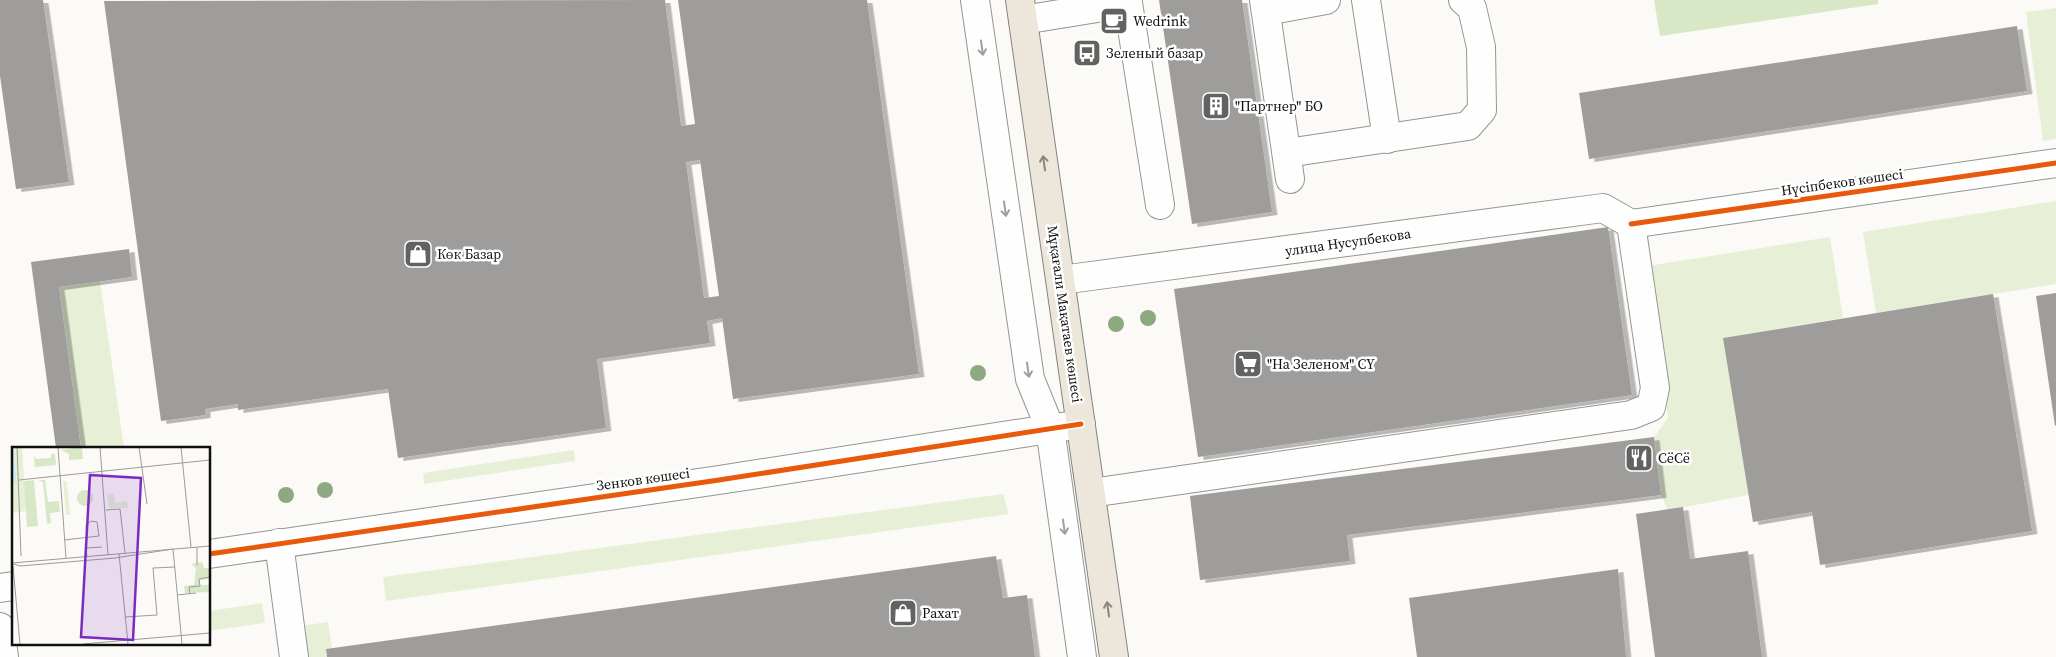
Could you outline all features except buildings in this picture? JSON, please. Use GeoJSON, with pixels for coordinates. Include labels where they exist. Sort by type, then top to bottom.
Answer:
{"type":"FeatureCollection","features":[{"type":"Feature","properties":{"kind":"main road","name":"Мұқағали Мақатаев көшесі"},"geometry":{"type":"LineString","coordinates":[[1022,10],[1114,657]]}},
{"type":"Feature","properties":{"kind":"street"},"geometry":{"type":"LineString","coordinates":[[975,0],[1030,379],[1050,428],[1082,657]]}},
{"type":"Feature","properties":{"kind":"street"},"geometry":{"type":"LineString","coordinates":[[1326,0],[1265,5],[1288,166],[1387,139],[1468,126],[1482,110],[1481,47],[1472,8],[1463,0]]}},
{"type":"Feature","properties":{"kind":"street"},"geometry":{"type":"LineString","coordinates":[[1366,0],[1387,139]]}},
{"type":"Feature","properties":{"kind":"street"},"geometry":{"type":"LineString","coordinates":[[1022,10],[1128,3],[1160,205]]}},
{"type":"Feature","properties":{"kind":"street","name":"Нүсіпбеков көшесі"},"geometry":{"type":"LineString","coordinates":[[1630,224],[2056,163]]}},
{"type":"Feature","properties":{"kind":"street","name":"улица Нусупбекова"},"geometry":{"type":"LineString","coordinates":[[1061,280],[1603,208],[1630,224]]}},
{"type":"Feature","properties":{"kind":"street"},"geometry":{"type":"LineString","coordinates":[[1091,493],[1631,415],[1651,408],[1655,388],[1630,224]]}},
{"type":"Feature","properties":{"kind":"street","name":"Зенков көшесі"},"geometry":{"type":"LineString","coordinates":[[210,554],[709,481],[1081,424]]}},
{"type":"Feature","properties":{"kind":"street"},"geometry":{"type":"LineString","coordinates":[[279,543],[294,657]]}},
{"type":"Feature","properties":{"kind":"street"},"geometry":{"type":"LineString","coordinates":[[0,626],[4,657]]}},
{"type":"Feature","properties":{"kind":"green space"},"geometry":{"type":"Polygon","coordinates":[[[1654,0],[1878,0],[1878,4],[1660,36],[1654,0]]]}},
{"type":"Feature","properties":{"kind":"green space"},"geometry":{"type":"Polygon","coordinates":[[[2056,8],[2056,139],[2043,141],[2026,12],[2056,8]]]}},
{"type":"Feature","properties":{"kind":"green space"},"geometry":{"type":"Polygon","coordinates":[[[2056,201],[2056,284],[1876,313],[1863,232],[2056,201]]]}},
{"type":"Feature","properties":{"kind":"green space"},"geometry":{"type":"Polygon","coordinates":[[[1830,237],[1843,318],[1724,338],[1749,495],[1668,510],[1661,495],[1654,437],[1668,418],[1648,266],[1830,237]]]}},
{"type":"Feature","properties":{"kind":"green space"},"geometry":{"type":"Polygon","coordinates":[[[100,281],[124,447],[81,447],[59,287],[100,281]]]}},
{"type":"Feature","properties":{"kind":"green space"},"geometry":{"type":"Polygon","coordinates":[[[574,450],[575,461],[424,484],[423,473],[574,450]]]}},
{"type":"Feature","properties":{"kind":"green space"},"geometry":{"type":"Polygon","coordinates":[[[1003,494],[1009,514],[386,601],[383,577],[1003,494]]]}},
{"type":"Feature","properties":{"kind":"green space"},"geometry":{"type":"Polygon","coordinates":[[[262,603],[265,623],[210,631],[210,611],[262,603]]]}},
{"type":"Feature","properties":{"kind":"green space"},"geometry":{"type":"Polygon","coordinates":[[[328,622],[332,648],[326,649],[327,657],[304,657],[300,626],[328,622]]]}},
{"type":"Feature","properties":{"kind":"cycle path"},"geometry":{"type":"LineString","coordinates":[[1631,224],[2056,163]]}},
{"type":"Feature","properties":{"kind":"cycle path"},"geometry":{"type":"LineString","coordinates":[[210,554],[719,480],[1081,424]]}},
{"type":"Feature","properties":{"kind":"place","name":"Wedrink"},"geometry":{"type":"Point","coordinates":[1114,21]}},
{"type":"Feature","properties":{"kind":"place","name":"Зеленый базар"},"geometry":{"type":"Point","coordinates":[1087,53]}},
{"type":"Feature","properties":{"kind":"place","name":"\"Партнер\" БО"},"geometry":{"type":"Point","coordinates":[1216,106]}},
{"type":"Feature","properties":{"kind":"place","name":"Көк Базар"},"geometry":{"type":"Point","coordinates":[418,254]}},
{"type":"Feature","properties":{"kind":"place","name":"\"На Зеленом\" СҮ"},"geometry":{"type":"Point","coordinates":[1248,364]}},
{"type":"Feature","properties":{"kind":"place","name":"СёСё"},"geometry":{"type":"Point","coordinates":[1639,458]}},
{"type":"Feature","properties":{"kind":"place","name":"Рахат"},"geometry":{"type":"Point","coordinates":[903,613]}}]}
